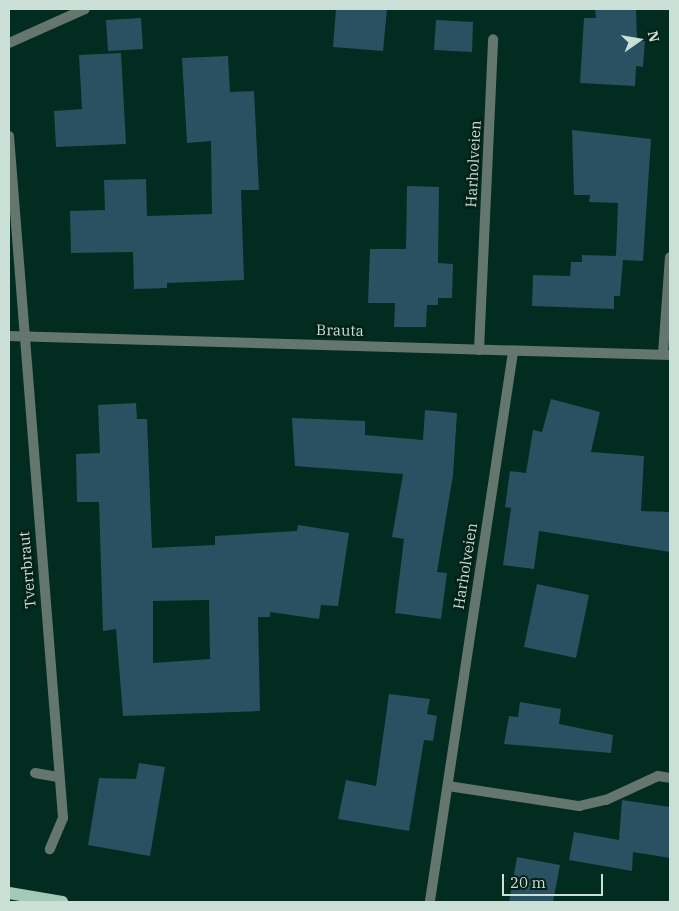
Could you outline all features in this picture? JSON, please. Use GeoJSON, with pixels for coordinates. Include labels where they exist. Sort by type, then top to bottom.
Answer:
{"type":"FeatureCollection","features":[{"type":"Feature","properties":{"kind":"main road"},"geometry":{"type":"LineString","coordinates":[[9,893],[62,902]]}},
{"type":"Feature","properties":{"kind":"street"},"geometry":{"type":"LineString","coordinates":[[9,43],[85,9]]}},
{"type":"Feature","properties":{"kind":"street","name":"Harholveien"},"geometry":{"type":"LineString","coordinates":[[479,350],[493,39]]}},
{"type":"Feature","properties":{"kind":"street","name":"Tverrbraut"},"geometry":{"type":"LineString","coordinates":[[9,136],[23,337],[58,777],[63,818],[50,849]]}},
{"type":"Feature","properties":{"kind":"street"},"geometry":{"type":"LineString","coordinates":[[666,355],[670,257]]}},
{"type":"Feature","properties":{"kind":"street","name":"Brauta"},"geometry":{"type":"LineString","coordinates":[[9,336],[666,355]]}},
{"type":"Feature","properties":{"kind":"street","name":"Harholveien"},"geometry":{"type":"LineString","coordinates":[[430,901],[513,352]]}},
{"type":"Feature","properties":{"kind":"street"},"geometry":{"type":"LineString","coordinates":[[35,773],[58,777]]}},
{"type":"Feature","properties":{"kind":"street"},"geometry":{"type":"LineString","coordinates":[[448,786],[579,806],[606,800],[658,776],[670,778]]}},
{"type":"Feature","properties":{"kind":"building"},"geometry":{"type":"Polygon","coordinates":[[[336,9],[387,9],[383,51],[333,47],[336,9]]]}},
{"type":"Feature","properties":{"kind":"building"},"geometry":{"type":"Polygon","coordinates":[[[595,9],[636,9],[637,41],[645,41],[643,67],[636,66],[635,86],[580,83],[584,18],[596,18],[595,9]]]}},
{"type":"Feature","properties":{"kind":"building"},"geometry":{"type":"Polygon","coordinates":[[[141,18],[143,49],[108,51],[106,20],[141,18]]]}},
{"type":"Feature","properties":{"kind":"building"},"geometry":{"type":"Polygon","coordinates":[[[436,20],[473,22],[472,52],[434,50],[436,20]]]}},
{"type":"Feature","properties":{"kind":"building"},"geometry":{"type":"Polygon","coordinates":[[[121,53],[126,144],[56,147],[54,111],[82,109],[79,55],[121,53]]]}},
{"type":"Feature","properties":{"kind":"building"},"geometry":{"type":"Polygon","coordinates":[[[228,56],[230,92],[254,91],[259,190],[241,190],[244,280],[167,283],[167,288],[134,289],[133,252],[71,253],[70,211],[105,210],[104,180],[146,179],[147,216],[212,214],[211,141],[187,143],[182,58],[228,56]]]}},
{"type":"Feature","properties":{"kind":"building"},"geometry":{"type":"Polygon","coordinates":[[[572,130],[651,139],[643,261],[623,260],[620,296],[614,296],[614,309],[532,306],[533,275],[570,276],[571,262],[582,262],[582,255],[616,256],[618,203],[589,202],[590,195],[574,195],[572,130]]]}},
{"type":"Feature","properties":{"kind":"building"},"geometry":{"type":"Polygon","coordinates":[[[407,186],[439,187],[438,263],[453,264],[452,298],[438,298],[438,305],[427,305],[426,327],[394,327],[395,303],[368,303],[370,249],[406,249],[407,186]]]}},
{"type":"Feature","properties":{"kind":"building"},"geometry":{"type":"Polygon","coordinates":[[[551,399],[600,412],[591,452],[644,456],[641,511],[670,512],[670,552],[539,531],[534,569],[503,565],[511,508],[505,507],[510,471],[526,473],[533,430],[542,432],[551,399]]]}},
{"type":"Feature","properties":{"kind":"building"},"geometry":{"type":"Polygon","coordinates":[[[136,403],[137,419],[147,419],[152,548],[215,545],[215,536],[297,531],[298,525],[349,533],[338,606],[321,605],[319,619],[270,612],[270,617],[258,617],[260,711],[123,716],[116,629],[103,631],[99,502],[77,502],[76,454],[100,453],[98,405],[136,403]],[[209,600],[153,601],[153,663],[210,659],[209,600]]]}},
{"type":"Feature","properties":{"kind":"building"},"geometry":{"type":"Polygon","coordinates":[[[425,410],[457,413],[453,475],[437,572],[447,573],[441,619],[395,613],[404,539],[392,537],[403,474],[295,466],[292,418],[365,421],[365,435],[423,440],[425,410]]]}},
{"type":"Feature","properties":{"kind":"building"},"geometry":{"type":"Polygon","coordinates":[[[537,584],[589,595],[576,658],[524,647],[537,584]]]}},
{"type":"Feature","properties":{"kind":"building"},"geometry":{"type":"Polygon","coordinates":[[[389,694],[430,699],[427,714],[437,716],[433,741],[424,740],[409,831],[338,819],[346,780],[376,786],[389,694]]]}},
{"type":"Feature","properties":{"kind":"building"},"geometry":{"type":"Polygon","coordinates":[[[520,702],[561,709],[559,724],[613,735],[611,753],[504,744],[509,716],[518,717],[520,702]]]}},
{"type":"Feature","properties":{"kind":"building"},"geometry":{"type":"Polygon","coordinates":[[[139,763],[165,767],[150,856],[88,845],[99,778],[136,779],[139,763]]]}},
{"type":"Feature","properties":{"kind":"building"},"geometry":{"type":"Polygon","coordinates":[[[622,800],[670,807],[670,858],[633,852],[632,871],[569,860],[574,832],[619,840],[622,800]]]}},
{"type":"Feature","properties":{"kind":"building"},"geometry":{"type":"Polygon","coordinates":[[[517,857],[560,865],[553,902],[509,902],[517,857]]]}}]}
